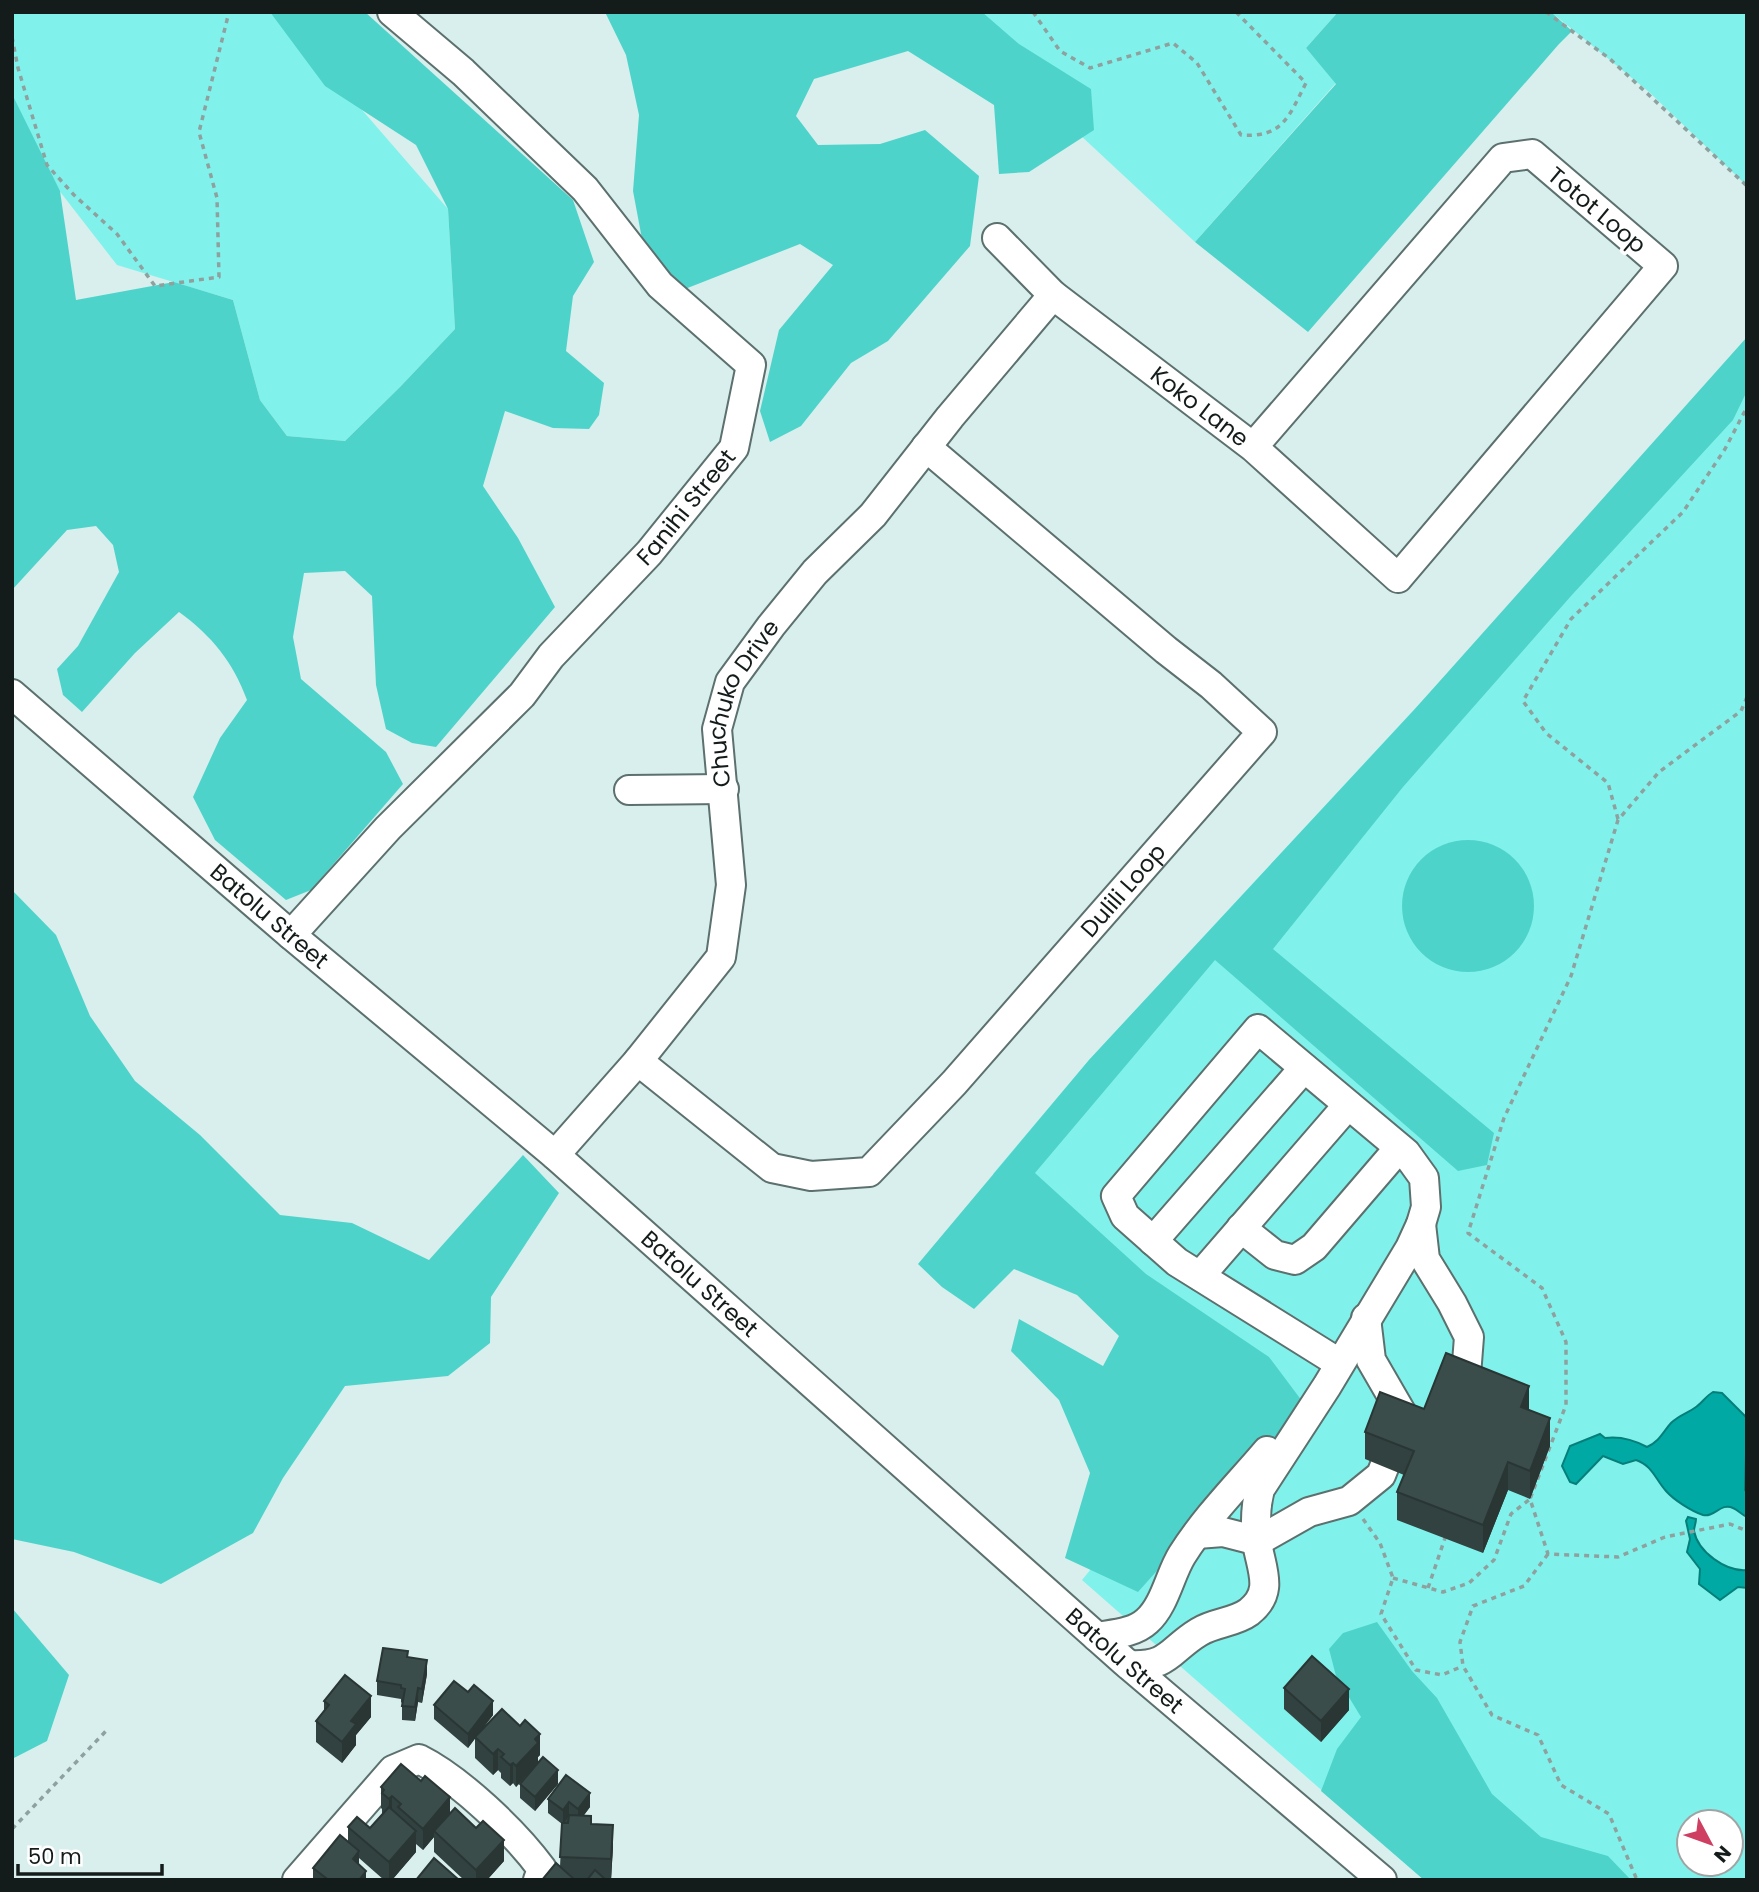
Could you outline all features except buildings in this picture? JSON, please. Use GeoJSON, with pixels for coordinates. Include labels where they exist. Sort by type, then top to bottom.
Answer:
{"type":"FeatureCollection","features":[{"type":"Feature","properties":{"kind":"street","name":"Fanihi Street"},"geometry":{"type":"LineString","coordinates":[[291,935],[388,828],[522,695],[551,656],[649,553],[734,448],[751,365],[660,285],[584,189],[463,72],[392,12]]}},
{"type":"Feature","properties":{"kind":"street","name":"Totot Loop"},"geometry":{"type":"LineString","coordinates":[[1253,447],[1503,158],[1532,154],[1663,266],[1398,578]]}},
{"type":"Feature","properties":{"kind":"street","name":"Koko Lane"},"geometry":{"type":"LineString","coordinates":[[997,238],[1054,295],[1253,447],[1398,578]]}},
{"type":"Feature","properties":{"kind":"street","name":"Chuchuko Drive"},"geometry":{"type":"LineString","coordinates":[[555,1155],[638,1061],[721,957],[731,885],[717,729],[730,682],[815,572],[873,515],[926,447],[1054,295]]}},
{"type":"Feature","properties":{"kind":"street","name":"Dulili Loop"},"geometry":{"type":"LineString","coordinates":[[638,1061],[772,1168],[811,1175],[869,1172],[954,1083],[1262,732],[1211,685],[926,447]]}},
{"type":"Feature","properties":{"kind":"street","name":"Batolu Street"},"geometry":{"type":"LineString","coordinates":[[12,694],[291,935],[555,1155],[1097,1637],[1382,1880]]}},
{"type":"Feature","properties":{"kind":"street"},"geometry":{"type":"LineString","coordinates":[[629,790],[724,789]]}},
{"type":"Feature","properties":{"kind":"street"},"geometry":{"type":"LineString","coordinates":[[1129,1665],[1154,1665],[1176,1652],[1197,1633],[1240,1617],[1251,1611],[1259,1601],[1265,1590],[1266,1577],[1258,1541],[1256,1504],[1260,1489],[1343,1358],[1410,1248],[1422,1224],[1426,1206],[1424,1178],[1399,1148],[1258,1029],[1116,1196],[1125,1216],[1177,1262],[1343,1358]]}},
{"type":"Feature","properties":{"kind":"street"},"geometry":{"type":"LineString","coordinates":[[1153,1241],[1304,1068]]}},
{"type":"Feature","properties":{"kind":"street"},"geometry":{"type":"LineString","coordinates":[[1199,1276],[1348,1105]]}},
{"type":"Feature","properties":{"kind":"street"},"geometry":{"type":"LineString","coordinates":[[1241,1228],[1275,1255],[1295,1260],[1314,1247],[1399,1148]]}},
{"type":"Feature","properties":{"kind":"street"},"geometry":{"type":"LineString","coordinates":[[1422,1224],[1425,1259],[1469,1337],[1465,1388]]}},
{"type":"Feature","properties":{"kind":"street"},"geometry":{"type":"LineString","coordinates":[[1197,1534],[1223,1532],[1258,1541],[1309,1512],[1349,1501],[1381,1475],[1404,1417],[1371,1360],[1366,1318]]}},
{"type":"Feature","properties":{"kind":"street"},"geometry":{"type":"LineString","coordinates":[[1097,1637],[1131,1630],[1147,1621],[1156,1609],[1171,1572],[1197,1534],[1343,1358]]}},
{"type":"Feature","properties":{"kind":"street"},"geometry":{"type":"LineString","coordinates":[[298,1880],[393,1770],[419,1759],[441,1770],[524,1844],[542,1868],[537,1880]]}},
{"type":"Feature","properties":{"kind":"path"},"geometry":{"type":"LineString","coordinates":[[12,37],[18,68],[47,165],[74,195],[117,234],[155,286],[219,278],[217,198],[199,132],[229,12]]}},
{"type":"Feature","properties":{"kind":"path"},"geometry":{"type":"LineString","coordinates":[[1033,12],[1060,51],[1090,68],[1173,43],[1197,63],[1241,135],[1262,136],[1287,120],[1306,83],[1236,12]]}},
{"type":"Feature","properties":{"kind":"path"},"geometry":{"type":"LineString","coordinates":[[1546,12],[1610,59],[1747,186]]}},
{"type":"Feature","properties":{"kind":"path"},"geometry":{"type":"LineString","coordinates":[[1618,820],[1608,783],[1546,733],[1523,701],[1571,619],[1683,512],[1725,449],[1747,407]]}},
{"type":"Feature","properties":{"kind":"path"},"geometry":{"type":"LineString","coordinates":[[1393,1578],[1443,1592],[1469,1583],[1494,1560],[1511,1514],[1530,1499],[1566,1405],[1566,1342],[1542,1288],[1468,1233],[1504,1118],[1571,976],[1618,820],[1659,772],[1741,711],[1747,697]]}},
{"type":"Feature","properties":{"kind":"path"},"geometry":{"type":"LineString","coordinates":[[1530,1499],[1548,1554]]}},
{"type":"Feature","properties":{"kind":"path"},"geometry":{"type":"LineString","coordinates":[[1349,1501],[1380,1543],[1393,1578],[1381,1614],[1416,1670],[1442,1675],[1463,1666]]}},
{"type":"Feature","properties":{"kind":"path"},"geometry":{"type":"LineString","coordinates":[[1548,1554],[1618,1557],[1665,1536],[1730,1524],[1747,1531]]}},
{"type":"Feature","properties":{"kind":"path"},"geometry":{"type":"LineString","coordinates":[[1428,1588],[1445,1538]]}},
{"type":"Feature","properties":{"kind":"path"},"geometry":{"type":"LineString","coordinates":[[1548,1554],[1524,1586],[1472,1606],[1460,1642],[1463,1666],[1492,1715],[1538,1735],[1561,1785],[1609,1814],[1637,1880]]}},
{"type":"Feature","properties":{"kind":"path"},"geometry":{"type":"LineString","coordinates":[[12,1829],[106,1731]]}},
{"type":"Feature","properties":{"kind":"shaded area"},"geometry":{"type":"Polygon","coordinates":[[[12,12],[277,12],[448,209],[455,329],[345,441],[287,436],[260,400],[233,300],[117,265],[37,162],[12,99],[12,12]]]}},
{"type":"Feature","properties":{"kind":"shaded area"},"geometry":{"type":"Polygon","coordinates":[[[270,12],[365,12],[573,200],[594,262],[573,296],[566,351],[604,383],[599,415],[589,429],[553,428],[505,411],[483,486],[518,538],[555,607],[436,747],[412,743],[386,729],[376,685],[372,596],[345,571],[304,573],[293,637],[301,679],[386,752],[403,784],[311,890],[286,900],[215,840],[193,797],[220,738],[247,700],[228,662],[211,640],[179,612],[135,653],[82,712],[63,695],[57,669],[78,646],[119,572],[113,545],[96,526],[67,530],[12,590],[12,94],[60,191],[76,300],[174,282],[233,300],[260,400],[287,436],[345,441],[455,329],[448,209],[416,145],[325,86],[270,12]]]}},
{"type":"Feature","properties":{"kind":"shaded area"},"geometry":{"type":"Polygon","coordinates":[[[605,12],[982,12],[1019,44],[1091,89],[1094,130],[1029,172],[999,174],[994,105],[908,51],[814,79],[796,116],[818,145],[880,144],[925,130],[979,176],[970,246],[888,341],[851,363],[801,426],[770,442],[760,411],[779,330],[833,265],[800,244],[685,289],[645,255],[633,191],[639,115],[626,55],[605,12]]]}},
{"type":"Feature","properties":{"kind":"shaded area"},"geometry":{"type":"Polygon","coordinates":[[[982,12],[1338,12],[1306,48],[1336,83],[1195,242],[1036,94],[982,12]]]}},
{"type":"Feature","properties":{"kind":"shaded area"},"geometry":{"type":"Polygon","coordinates":[[[1338,12],[1551,12],[1572,31],[1308,332],[1195,242],[1336,84],[1306,48],[1338,12]]]}},
{"type":"Feature","properties":{"kind":"shaded area"},"geometry":{"type":"Polygon","coordinates":[[[1551,12],[1747,12],[1747,186],[1649,92],[1551,12]]]}},
{"type":"Feature","properties":{"kind":"shaded area"},"geometry":{"type":"Polygon","coordinates":[[[1747,337],[1747,391],[1733,420],[1571,596],[1403,787],[1273,949],[1494,1133],[1487,1165],[1458,1171],[1215,960],[1035,1173],[1146,1274],[1269,1357],[1305,1405],[1138,1592],[1065,1558],[1090,1473],[1059,1400],[1011,1351],[1019,1319],[1103,1366],[1119,1336],[1077,1295],[1014,1269],[974,1309],[942,1287],[918,1264],[1089,1060],[1414,710],[1747,337]]]}},
{"type":"Feature","properties":{"kind":"shaded area"},"geometry":{"type":"Polygon","coordinates":[[[1747,338],[1747,1880],[1424,1880],[1082,1580],[1161,1483],[1137,1293],[993,1174],[1089,1060],[1461,659],[1747,338]]]}},
{"type":"Feature","properties":{"kind":"shaded area"},"geometry":{"type":"Polygon","coordinates":[[[1468,840],[1493,845],[1515,859],[1529,881],[1534,906],[1529,931],[1515,953],[1493,967],[1468,972],[1443,967],[1421,953],[1407,931],[1402,906],[1407,881],[1421,859],[1443,845],[1468,840]]]}},
{"type":"Feature","properties":{"kind":"shaded area"},"geometry":{"type":"Polygon","coordinates":[[[12,890],[56,935],[90,1016],[135,1081],[200,1135],[280,1215],[352,1223],[429,1260],[523,1155],[559,1193],[491,1297],[490,1343],[448,1376],[345,1386],[283,1478],[253,1533],[161,1584],[74,1552],[12,1539],[12,890]]]}},
{"type":"Feature","properties":{"kind":"shaded area"},"geometry":{"type":"Polygon","coordinates":[[[1713,1392],[1722,1393],[1747,1418],[1747,1517],[1729,1507],[1707,1515],[1693,1511],[1669,1494],[1650,1469],[1636,1460],[1623,1464],[1603,1456],[1576,1484],[1570,1482],[1562,1466],[1570,1446],[1600,1434],[1605,1438],[1627,1439],[1647,1447],[1658,1440],[1674,1420],[1696,1407],[1713,1392]]]}},
{"type":"Feature","properties":{"kind":"shaded area"},"geometry":{"type":"Polygon","coordinates":[[[1688,1517],[1696,1519],[1694,1531],[1707,1553],[1730,1568],[1747,1570],[1747,1588],[1738,1587],[1720,1600],[1699,1584],[1700,1569],[1687,1552],[1690,1539],[1686,1521],[1688,1517]]]}},
{"type":"Feature","properties":{"kind":"shaded area"},"geometry":{"type":"Polygon","coordinates":[[[12,1608],[69,1675],[47,1741],[12,1759],[12,1608]]]}},
{"type":"Feature","properties":{"kind":"shaded area"},"geometry":{"type":"Polygon","coordinates":[[[1377,1622],[1412,1671],[1437,1698],[1492,1794],[1541,1837],[1608,1856],[1631,1880],[1424,1880],[1321,1791],[1337,1749],[1361,1717],[1336,1676],[1329,1649],[1343,1633],[1377,1622]]]}}]}
